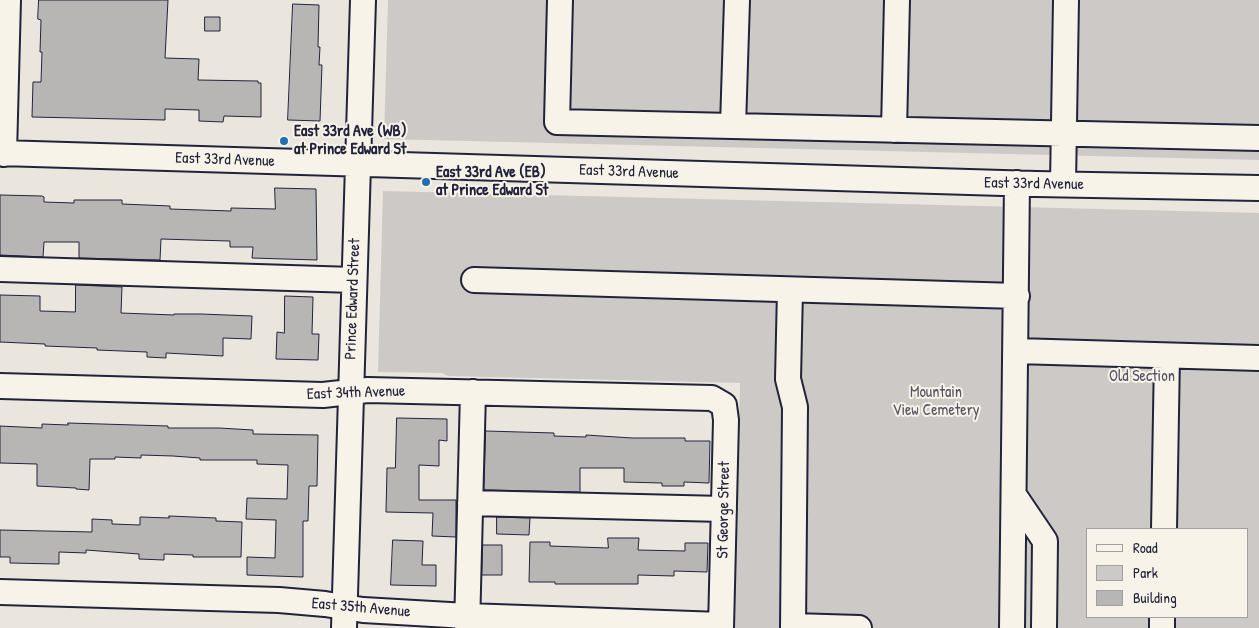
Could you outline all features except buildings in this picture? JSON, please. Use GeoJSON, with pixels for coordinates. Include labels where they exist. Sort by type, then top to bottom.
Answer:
{"type":"FeatureCollection","features":[{"type":"Feature","properties":{"kind":"street"},"geometry":{"type":"LineString","coordinates":[[2,154],[4,27],[8,0]]}},
{"type":"Feature","properties":{"kind":"street","name":"Prince Edward Street"},"geometry":{"type":"LineString","coordinates":[[344,618],[363,0]]}},
{"type":"Feature","properties":{"kind":"street"},"geometry":{"type":"LineString","coordinates":[[560,0],[557,122],[1259,138]]}},
{"type":"Feature","properties":{"kind":"street"},"geometry":{"type":"LineString","coordinates":[[733,126],[737,0]]}},
{"type":"Feature","properties":{"kind":"street"},"geometry":{"type":"LineString","coordinates":[[894,130],[897,0]]}},
{"type":"Feature","properties":{"kind":"street"},"geometry":{"type":"LineString","coordinates":[[1064,184],[1066,0]]}},
{"type":"Feature","properties":{"kind":"street","name":"East 33rd Avenue"},"geometry":{"type":"LineString","coordinates":[[2,154],[1017,183],[1259,188]]}},
{"type":"Feature","properties":{"kind":"street"},"geometry":{"type":"LineString","coordinates":[[1012,628],[1017,183]]}},
{"type":"Feature","properties":{"kind":"street"},"geometry":{"type":"LineString","coordinates":[[0,269],[354,280]]}},
{"type":"Feature","properties":{"kind":"street"},"geometry":{"type":"LineString","coordinates":[[474,280],[1017,296]]}},
{"type":"Feature","properties":{"kind":"street"},"geometry":{"type":"LineString","coordinates":[[790,290],[788,378],[795,407],[793,627],[859,628]]}},
{"type":"Feature","properties":{"kind":"street"},"geometry":{"type":"LineString","coordinates":[[1016,351],[1259,358]]}},
{"type":"Feature","properties":{"kind":"street"},"geometry":{"type":"LineString","coordinates":[[1164,528],[1167,356]]}},
{"type":"Feature","properties":{"kind":"street","name":"East 34th Avenue"},"geometry":{"type":"LineString","coordinates":[[0,386],[323,395],[368,390],[712,398]]}},
{"type":"Feature","properties":{"kind":"street"},"geometry":{"type":"LineString","coordinates":[[467,622],[472,392]]}},
{"type":"Feature","properties":{"kind":"street","name":"St George Street"},"geometry":{"type":"LineString","coordinates":[[712,398],[724,405],[726,420],[721,626]]}},
{"type":"Feature","properties":{"kind":"street"},"geometry":{"type":"LineString","coordinates":[[1014,495],[1045,541],[1044,628]]}},
{"type":"Feature","properties":{"kind":"street"},"geometry":{"type":"LineString","coordinates":[[470,504],[724,509]]}},
{"type":"Feature","properties":{"kind":"street","name":"East 35th Avenue"},"geometry":{"type":"LineString","coordinates":[[0,592],[279,600],[344,618],[363,610],[467,622],[721,626]]}},
{"type":"Feature","properties":{"kind":"green space"},"geometry":{"type":"Polygon","coordinates":[[[388,0],[1259,0],[1259,160],[384,139],[388,0]]]}},
{"type":"Feature","properties":{"kind":"green space","name":"Mountain View Cemetery"},"geometry":{"type":"Polygon","coordinates":[[[383,191],[1259,213],[1259,628],[734,628],[740,383],[448,376],[442,373],[378,372],[383,191]]]}},
{"type":"Feature","properties":{"kind":"place","name":"East 33rd Ave (WB) at Prince Edward St"},"geometry":{"type":"Point","coordinates":[284,141]}},
{"type":"Feature","properties":{"kind":"place","name":"East 33rd Ave (EB) at Prince Edward St"},"geometry":{"type":"Point","coordinates":[426,182]}},
{"type":"Feature","properties":{"kind":"park label","name":"Old Section"},"geometry":{"type":"Point","coordinates":[1142,377]}}]}
